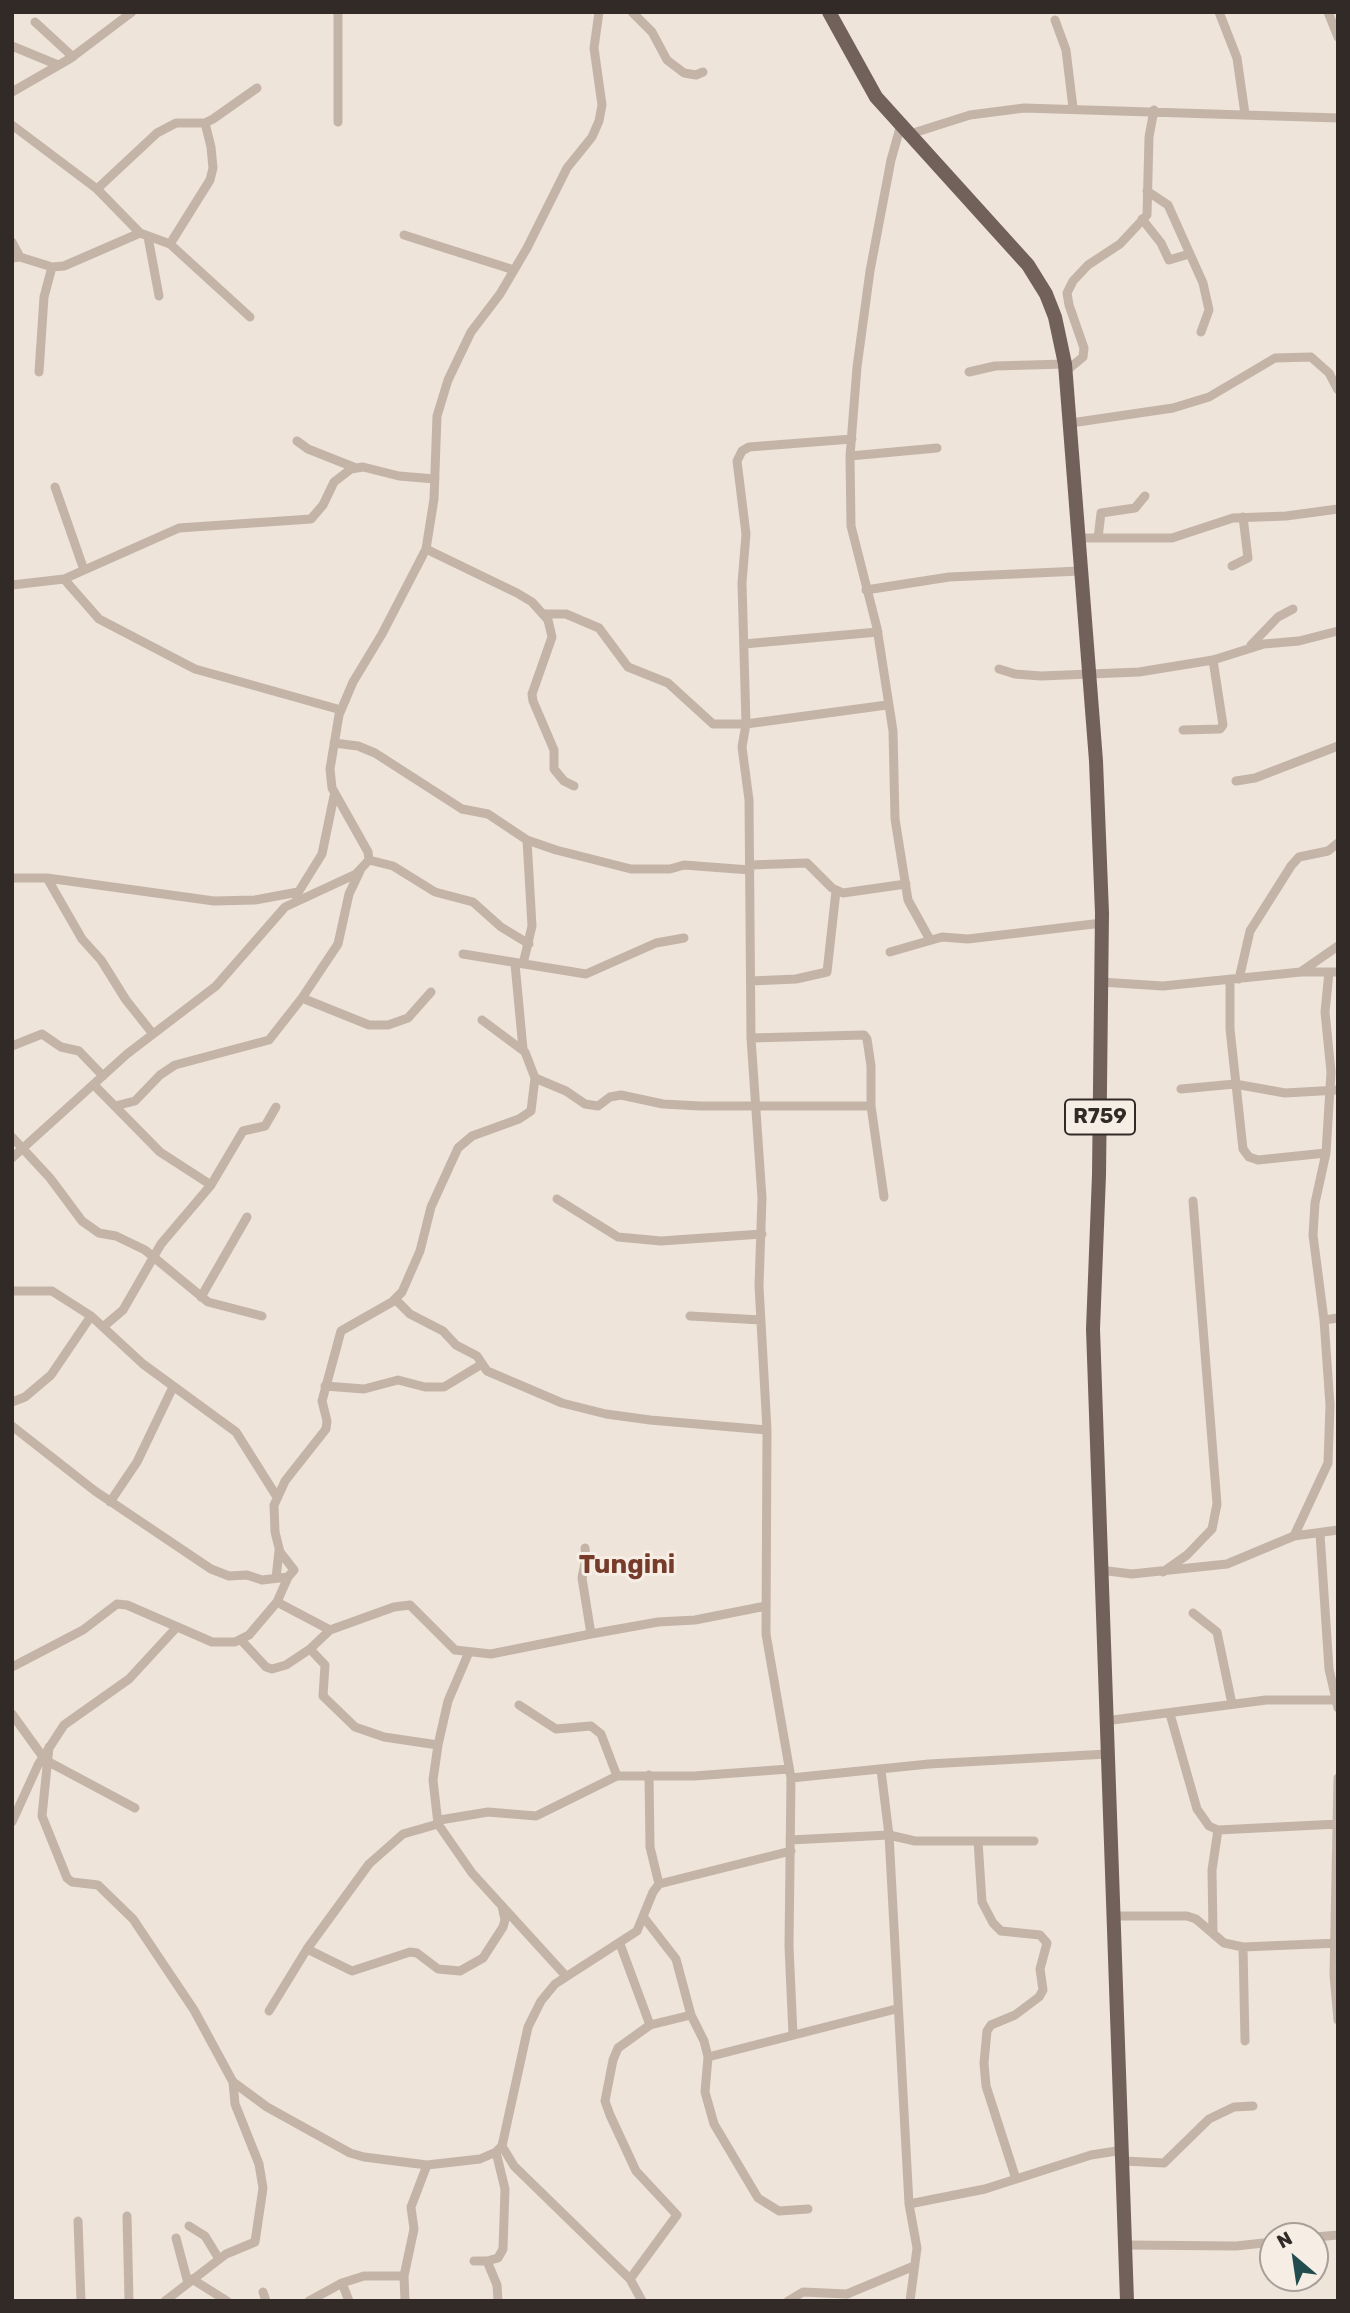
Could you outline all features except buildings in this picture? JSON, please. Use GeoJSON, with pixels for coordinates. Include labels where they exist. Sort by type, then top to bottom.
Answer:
{"type":"FeatureCollection","features":[{"type":"Feature","properties":{"kind":"main road","name":"R759"},"geometry":{"type":"LineString","coordinates":[[830,12],[876,97],[1028,265],[1046,294],[1055,317],[1065,367],[1096,761],[1102,923],[1099,1175],[1093,1329],[1127,2301]]}},
{"type":"Feature","properties":{"kind":"street"},"geometry":{"type":"LineString","coordinates":[[12,92],[72,57],[132,12]]}},
{"type":"Feature","properties":{"kind":"street"},"geometry":{"type":"LineString","coordinates":[[338,12],[338,122]]}},
{"type":"Feature","properties":{"kind":"street"},"geometry":{"type":"LineString","coordinates":[[12,1158],[103,1076],[216,986],[296,896],[322,854],[334,796],[330,769],[341,710],[353,682],[382,634],[426,550],[435,480],[438,416],[448,380],[471,332],[514,270],[567,168],[592,137],[599,121],[602,105],[594,48],[599,12]]}},
{"type":"Feature","properties":{"kind":"street"},"geometry":{"type":"LineString","coordinates":[[632,12],[652,32],[667,60],[684,73],[696,75],[703,72]]}},
{"type":"Feature","properties":{"kind":"street"},"geometry":{"type":"LineString","coordinates":[[1219,12],[1237,58],[1245,114]]}},
{"type":"Feature","properties":{"kind":"street"},"geometry":{"type":"LineString","coordinates":[[1328,12],[1338,37]]}},
{"type":"Feature","properties":{"kind":"street"},"geometry":{"type":"LineString","coordinates":[[1055,20],[1066,50],[1073,108]]}},
{"type":"Feature","properties":{"kind":"street"},"geometry":{"type":"LineString","coordinates":[[35,22],[72,57]]}},
{"type":"Feature","properties":{"kind":"street"},"geometry":{"type":"LineString","coordinates":[[12,46],[58,65]]}},
{"type":"Feature","properties":{"kind":"street"},"geometry":{"type":"LineString","coordinates":[[97,189],[157,133],[176,123],[205,122],[257,88]]}},
{"type":"Feature","properties":{"kind":"street"},"geometry":{"type":"LineString","coordinates":[[929,939],[912,911],[906,884],[895,819],[893,731],[877,632],[851,526],[850,456],[857,367],[870,271],[891,160],[904,131],[970,114],[1024,108],[1154,110],[1338,118]]}},
{"type":"Feature","properties":{"kind":"street"},"geometry":{"type":"LineString","coordinates":[[969,372],[995,366],[1065,367],[1078,363],[1084,348],[1067,293],[1073,281],[1088,265],[1120,244],[1148,209],[1149,137],[1154,110]]}},
{"type":"Feature","properties":{"kind":"street"},"geometry":{"type":"LineString","coordinates":[[170,244],[210,180],[213,168],[212,147],[205,122]]}},
{"type":"Feature","properties":{"kind":"street"},"geometry":{"type":"LineString","coordinates":[[12,125],[97,189],[144,235],[170,244],[250,317]]}},
{"type":"Feature","properties":{"kind":"street"},"geometry":{"type":"LineString","coordinates":[[1147,191],[1168,205],[1208,297],[1209,310],[1201,332]]}},
{"type":"Feature","properties":{"kind":"street"},"geometry":{"type":"LineString","coordinates":[[1142,219],[1161,243],[1169,260],[1189,254]]}},
{"type":"Feature","properties":{"kind":"street"},"geometry":{"type":"LineString","coordinates":[[12,242],[16,257],[52,267],[74,263],[144,235]]}},
{"type":"Feature","properties":{"kind":"street"},"geometry":{"type":"LineString","coordinates":[[144,235],[159,296]]}},
{"type":"Feature","properties":{"kind":"street"},"geometry":{"type":"LineString","coordinates":[[404,235],[514,270]]}},
{"type":"Feature","properties":{"kind":"street"},"geometry":{"type":"LineString","coordinates":[[40,372],[44,297],[52,267]]}},
{"type":"Feature","properties":{"kind":"street"},"geometry":{"type":"LineString","coordinates":[[1071,423],[1173,408],[1209,397],[1275,358],[1311,357],[1329,373],[1338,390]]}},
{"type":"Feature","properties":{"kind":"street"},"geometry":{"type":"LineString","coordinates":[[793,2035],[789,1946],[790,1773],[766,1634],[767,1430],[759,1286],[762,1234],[751,1038],[749,800],[742,757],[746,724],[742,583],[746,534],[737,477],[740,454],[749,447],[852,439]]}},
{"type":"Feature","properties":{"kind":"street"},"geometry":{"type":"LineString","coordinates":[[297,441],[309,449],[356,468],[435,480]]}},
{"type":"Feature","properties":{"kind":"street"},"geometry":{"type":"LineString","coordinates":[[850,456],[937,448]]}},
{"type":"Feature","properties":{"kind":"street"},"geometry":{"type":"LineString","coordinates":[[12,585],[64,579],[179,528],[312,519],[323,505],[334,482],[356,468]]}},
{"type":"Feature","properties":{"kind":"street"},"geometry":{"type":"LineString","coordinates":[[55,488],[84,570]]}},
{"type":"Feature","properties":{"kind":"street"},"geometry":{"type":"LineString","coordinates":[[1098,538],[1101,513],[1135,508],[1145,496]]}},
{"type":"Feature","properties":{"kind":"street"},"geometry":{"type":"LineString","coordinates":[[1078,538],[1172,537],[1243,517],[1286,516],[1338,509]]}},
{"type":"Feature","properties":{"kind":"street"},"geometry":{"type":"LineString","coordinates":[[1232,566],[1248,558],[1243,517]]}},
{"type":"Feature","properties":{"kind":"street"},"geometry":{"type":"LineString","coordinates":[[426,550],[517,593],[545,614],[552,637],[532,694],[533,701],[554,750],[554,769],[564,781],[574,786]]}},
{"type":"Feature","properties":{"kind":"street"},"geometry":{"type":"LineString","coordinates":[[866,590],[949,577],[1080,571]]}},
{"type":"Feature","properties":{"kind":"street"},"geometry":{"type":"LineString","coordinates":[[64,579],[99,619],[184,664],[215,676],[341,710]]}},
{"type":"Feature","properties":{"kind":"street"},"geometry":{"type":"LineString","coordinates":[[1250,647],[1278,617],[1293,609]]}},
{"type":"Feature","properties":{"kind":"street"},"geometry":{"type":"LineString","coordinates":[[545,614],[566,614],[599,628],[628,667],[668,682],[711,723],[746,724],[887,705]]}},
{"type":"Feature","properties":{"kind":"street"},"geometry":{"type":"LineString","coordinates":[[999,669],[1015,674],[1089,676],[1139,672],[1213,660],[1250,647],[1299,641],[1338,631]]}},
{"type":"Feature","properties":{"kind":"street"},"geometry":{"type":"LineString","coordinates":[[744,644],[877,632]]}},
{"type":"Feature","properties":{"kind":"street"},"geometry":{"type":"LineString","coordinates":[[1183,730],[1220,729],[1223,725],[1213,660]]}},
{"type":"Feature","properties":{"kind":"street"},"geometry":{"type":"LineString","coordinates":[[334,743],[358,746],[375,753],[462,809],[488,814],[527,840],[631,869],[670,869],[684,865],[750,867],[807,863],[836,891],[851,894],[906,884]]}},
{"type":"Feature","properties":{"kind":"street"},"geometry":{"type":"LineString","coordinates":[[1236,781],[1255,778],[1338,746]]}},
{"type":"Feature","properties":{"kind":"street"},"geometry":{"type":"LineString","coordinates":[[334,796],[362,842],[369,860]]}},
{"type":"Feature","properties":{"kind":"street"},"geometry":{"type":"LineString","coordinates":[[276,1577],[279,1550],[273,1513],[277,1497],[293,1470],[326,1429],[327,1421],[322,1401],[343,1329],[395,1299],[411,1277],[431,1207],[458,1148],[472,1136],[530,1113],[534,1078],[523,1049],[519,964],[532,926],[527,840]]}},
{"type":"Feature","properties":{"kind":"street"},"geometry":{"type":"LineString","coordinates":[[1326,1153],[1258,1160],[1249,1157],[1240,1139],[1230,1029],[1235,979],[1250,931],[1299,857],[1328,851],[1338,843]]}},
{"type":"Feature","properties":{"kind":"street"},"geometry":{"type":"LineString","coordinates":[[115,1106],[135,1101],[160,1074],[175,1065],[269,1040],[302,998],[338,944],[349,894],[369,860]]}},
{"type":"Feature","properties":{"kind":"street"},"geometry":{"type":"LineString","coordinates":[[369,860],[393,866],[435,892],[473,902],[497,925],[528,944]]}},
{"type":"Feature","properties":{"kind":"street"},"geometry":{"type":"LineString","coordinates":[[12,878],[47,878],[214,901],[296,896],[361,871]]}},
{"type":"Feature","properties":{"kind":"street"},"geometry":{"type":"LineString","coordinates":[[47,878],[82,939],[102,960],[126,1000],[153,1034]]}},
{"type":"Feature","properties":{"kind":"street"},"geometry":{"type":"LineString","coordinates":[[751,981],[796,979],[827,972],[836,891]]}},
{"type":"Feature","properties":{"kind":"street"},"geometry":{"type":"LineString","coordinates":[[890,952],[929,939],[977,938],[1102,923]]}},
{"type":"Feature","properties":{"kind":"street"},"geometry":{"type":"LineString","coordinates":[[463,954],[589,974],[656,943],[684,938]]}},
{"type":"Feature","properties":{"kind":"street"},"geometry":{"type":"LineString","coordinates":[[1301,972],[1338,946]]}},
{"type":"Feature","properties":{"kind":"street"},"geometry":{"type":"LineString","coordinates":[[1100,982],[1163,986],[1301,972],[1334,972],[1325,1012],[1334,1091],[1326,1153],[1315,1203],[1313,1235],[1324,1320],[1329,1405],[1328,1463],[1294,1536]]}},
{"type":"Feature","properties":{"kind":"street"},"geometry":{"type":"LineString","coordinates":[[302,998],[369,1025],[388,1025],[408,1018],[432,992]]}},
{"type":"Feature","properties":{"kind":"street"},"geometry":{"type":"LineString","coordinates":[[482,1020],[523,1049]]}},
{"type":"Feature","properties":{"kind":"street"},"geometry":{"type":"LineString","coordinates":[[12,1046],[42,1034],[61,1047],[79,1051],[103,1076]]}},
{"type":"Feature","properties":{"kind":"street"},"geometry":{"type":"LineString","coordinates":[[751,1038],[864,1035],[871,1066],[871,1106],[884,1197]]}},
{"type":"Feature","properties":{"kind":"street"},"geometry":{"type":"LineString","coordinates":[[534,1078],[595,1105],[604,1104],[615,1096],[680,1105],[871,1106]]}},
{"type":"Feature","properties":{"kind":"street"},"geometry":{"type":"LineString","coordinates":[[1181,1090],[1235,1084],[1285,1093],[1334,1091]]}},
{"type":"Feature","properties":{"kind":"street"},"geometry":{"type":"LineString","coordinates":[[94,1085],[160,1152],[211,1185]]}},
{"type":"Feature","properties":{"kind":"street"},"geometry":{"type":"LineString","coordinates":[[103,1327],[123,1310],[161,1244],[211,1185],[243,1131],[265,1126],[276,1107]]}},
{"type":"Feature","properties":{"kind":"street"},"geometry":{"type":"LineString","coordinates":[[12,1137],[50,1178],[82,1221],[99,1233],[127,1240],[154,1257],[201,1297],[225,1308],[262,1316]]}},
{"type":"Feature","properties":{"kind":"street"},"geometry":{"type":"LineString","coordinates":[[556,1199],[618,1237],[661,1241],[762,1234]]}},
{"type":"Feature","properties":{"kind":"street"},"geometry":{"type":"LineString","coordinates":[[1163,1572],[1187,1555],[1212,1529],[1217,1504],[1193,1201]]}},
{"type":"Feature","properties":{"kind":"street"},"geometry":{"type":"LineString","coordinates":[[201,1297],[247,1217]]}},
{"type":"Feature","properties":{"kind":"street"},"geometry":{"type":"LineString","coordinates":[[12,1291],[52,1291],[91,1316],[143,1364],[236,1432],[277,1497]]}},
{"type":"Feature","properties":{"kind":"street"},"geometry":{"type":"LineString","coordinates":[[395,1299],[410,1314],[443,1331],[456,1345],[477,1356],[489,1373],[587,1410],[701,1427],[767,1430]]}},
{"type":"Feature","properties":{"kind":"street"},"geometry":{"type":"LineString","coordinates":[[12,1402],[31,1392],[51,1375],[91,1316]]}},
{"type":"Feature","properties":{"kind":"street"},"geometry":{"type":"LineString","coordinates":[[690,1316],[761,1320]]}},
{"type":"Feature","properties":{"kind":"street"},"geometry":{"type":"LineString","coordinates":[[1324,1320],[1338,1318]]}},
{"type":"Feature","properties":{"kind":"street"},"geometry":{"type":"LineString","coordinates":[[325,1386],[364,1389],[398,1380],[425,1387],[444,1387],[482,1364]]}},
{"type":"Feature","properties":{"kind":"street"},"geometry":{"type":"LineString","coordinates":[[110,1502],[137,1462],[173,1387]]}},
{"type":"Feature","properties":{"kind":"street"},"geometry":{"type":"LineString","coordinates":[[12,1426],[110,1502],[218,1572],[262,1580],[288,1577]]}},
{"type":"Feature","properties":{"kind":"street"},"geometry":{"type":"LineString","coordinates":[[1100,1570],[1132,1574],[1227,1564],[1294,1536],[1338,1530]]}},
{"type":"Feature","properties":{"kind":"street"},"geometry":{"type":"LineString","coordinates":[[1105,1721],[1266,1700],[1337,1703],[1329,1669],[1320,1534]]}},
{"type":"Feature","properties":{"kind":"street"},"geometry":{"type":"LineString","coordinates":[[585,1548],[582,1578],[592,1634]]}},
{"type":"Feature","properties":{"kind":"street"},"geometry":{"type":"LineString","coordinates":[[12,1667],[83,1630],[117,1604],[127,1605],[212,1642],[241,1640],[276,1602],[294,1570],[279,1550]]}},
{"type":"Feature","properties":{"kind":"street"},"geometry":{"type":"LineString","coordinates":[[276,1602],[330,1630]]}},
{"type":"Feature","properties":{"kind":"street"},"geometry":{"type":"LineString","coordinates":[[241,1640],[270,1669],[286,1665],[310,1649],[330,1630],[394,1607],[410,1605],[419,1611],[452,1647],[468,1652],[501,1653],[659,1622],[695,1620],[766,1606]]}},
{"type":"Feature","properties":{"kind":"street"},"geometry":{"type":"LineString","coordinates":[[1194,1613],[1217,1632],[1232,1704]]}},
{"type":"Feature","properties":{"kind":"street"},"geometry":{"type":"LineString","coordinates":[[12,1822],[49,1747],[69,1719],[129,1679],[176,1628]]}},
{"type":"Feature","properties":{"kind":"street"},"geometry":{"type":"LineString","coordinates":[[310,1649],[325,1665],[323,1696],[355,1727],[384,1737],[438,1745]]}},
{"type":"Feature","properties":{"kind":"street"},"geometry":{"type":"LineString","coordinates":[[468,1652],[448,1701],[438,1745],[433,1780],[439,1822],[472,1873],[565,1975]]}},
{"type":"Feature","properties":{"kind":"street"},"geometry":{"type":"LineString","coordinates":[[519,1705],[556,1729],[591,1726],[601,1734],[617,1776]]}},
{"type":"Feature","properties":{"kind":"street"},"geometry":{"type":"LineString","coordinates":[[12,1714],[45,1759],[135,1808]]}},
{"type":"Feature","properties":{"kind":"street"},"geometry":{"type":"LineString","coordinates":[[1170,1714],[1197,1809],[1209,1826],[1218,1830],[1337,1824]]}},
{"type":"Feature","properties":{"kind":"street"},"geometry":{"type":"LineString","coordinates":[[269,2011],[307,1949],[369,1864],[390,1842],[403,1834],[439,1822],[488,1812],[536,1816],[617,1776],[881,1770],[929,1764],[1107,1754]]}},
{"type":"Feature","properties":{"kind":"street"},"geometry":{"type":"LineString","coordinates":[[45,1759],[42,1816],[67,1878],[72,1882],[98,1885],[132,1919],[194,2010],[233,2082],[235,2104],[259,2164],[262,2200],[255,2242],[219,2259],[165,2301]]}},
{"type":"Feature","properties":{"kind":"street"},"geometry":{"type":"LineString","coordinates":[[881,1770],[889,1835],[896,2009],[903,2069],[909,2204],[917,2248],[910,2301]]}},
{"type":"Feature","properties":{"kind":"street"},"geometry":{"type":"LineString","coordinates":[[649,1775],[650,1847],[659,1884]]}},
{"type":"Feature","properties":{"kind":"street"},"geometry":{"type":"LineString","coordinates":[[1338,1778],[1337,1943],[1334,1975],[1338,2020]]}},
{"type":"Feature","properties":{"kind":"street"},"geometry":{"type":"LineString","coordinates":[[1213,1933],[1212,1870],[1218,1830]]}},
{"type":"Feature","properties":{"kind":"street"},"geometry":{"type":"LineString","coordinates":[[790,1840],[889,1835],[915,1841],[1034,1840]]}},
{"type":"Feature","properties":{"kind":"street"},"geometry":{"type":"LineString","coordinates":[[978,1841],[982,1902],[993,1923],[1001,1931],[1040,1935],[1047,1943],[1040,1969],[1043,1990],[1039,1997],[1015,2015],[991,2025],[987,2031],[984,2063],[986,2086],[1016,2179]]}},
{"type":"Feature","properties":{"kind":"street"},"geometry":{"type":"LineString","coordinates":[[474,2260],[498,2258],[503,2249],[505,2189],[499,2149],[528,2027],[541,2001],[565,1975],[620,1944],[637,1931],[645,1919],[653,1892],[659,1884],[791,1851]]}},
{"type":"Feature","properties":{"kind":"street"},"geometry":{"type":"LineString","coordinates":[[307,1949],[352,1971],[410,1952],[417,1953],[438,1969],[460,1971],[483,1958],[503,1927],[505,1920],[502,1906]]}},
{"type":"Feature","properties":{"kind":"street"},"geometry":{"type":"LineString","coordinates":[[1113,1916],[1187,1916],[1196,1919],[1224,1943],[1243,1947],[1337,1943]]}},
{"type":"Feature","properties":{"kind":"street"},"geometry":{"type":"LineString","coordinates":[[645,1919],[676,1959],[691,2015],[708,2057],[705,2092],[708,2108],[752,2190],[758,2198],[779,2211],[808,2208]]}},
{"type":"Feature","properties":{"kind":"street"},"geometry":{"type":"LineString","coordinates":[[620,1944],[650,2025]]}},
{"type":"Feature","properties":{"kind":"street"},"geometry":{"type":"LineString","coordinates":[[1243,1947],[1245,2041]]}},
{"type":"Feature","properties":{"kind":"street"},"geometry":{"type":"LineString","coordinates":[[708,2057],[896,2009]]}},
{"type":"Feature","properties":{"kind":"street"},"geometry":{"type":"LineString","coordinates":[[630,2279],[677,2215],[636,2171],[605,2101],[612,2060],[618,2048],[650,2025],[691,2015]]}},
{"type":"Feature","properties":{"kind":"street"},"geometry":{"type":"LineString","coordinates":[[233,2082],[267,2107],[350,2152],[427,2165],[480,2159],[499,2149]]}},
{"type":"Feature","properties":{"kind":"street"},"geometry":{"type":"LineString","coordinates":[[909,2204],[985,2189],[1091,2155],[1123,2155],[1164,2163],[1209,2119],[1234,2107],[1253,2106]]}},
{"type":"Feature","properties":{"kind":"street"},"geometry":{"type":"LineString","coordinates":[[499,2149],[630,2279],[642,2301]]}},
{"type":"Feature","properties":{"kind":"street"},"geometry":{"type":"LineString","coordinates":[[405,2301],[404,2276],[414,2229],[411,2207],[427,2165]]}},
{"type":"Feature","properties":{"kind":"street"},"geometry":{"type":"LineString","coordinates":[[127,2216],[129,2301]]}},
{"type":"Feature","properties":{"kind":"street"},"geometry":{"type":"LineString","coordinates":[[78,2221],[81,2301]]}},
{"type":"Feature","properties":{"kind":"street"},"geometry":{"type":"LineString","coordinates":[[189,2226],[205,2236],[219,2259]]}},
{"type":"Feature","properties":{"kind":"street"},"geometry":{"type":"LineString","coordinates":[[176,2238],[190,2281],[228,2301]]}},
{"type":"Feature","properties":{"kind":"street"},"geometry":{"type":"LineString","coordinates":[[1126,2245],[1236,2246],[1259,2244]]}},
{"type":"Feature","properties":{"kind":"street"},"geometry":{"type":"LineString","coordinates":[[487,2261],[497,2285],[498,2301]]}},
{"type":"Feature","properties":{"kind":"street"},"geometry":{"type":"LineString","coordinates":[[788,2301],[803,2292],[847,2294],[914,2266]]}},
{"type":"Feature","properties":{"kind":"street"},"geometry":{"type":"LineString","coordinates":[[309,2301],[342,2283],[364,2276],[404,2276]]}},
{"type":"Feature","properties":{"kind":"street"},"geometry":{"type":"LineString","coordinates":[[342,2283],[349,2301]]}},
{"type":"Feature","properties":{"kind":"district","name":"Tungini"},"geometry":{"type":"Point","coordinates":[627,1565]}}]}
